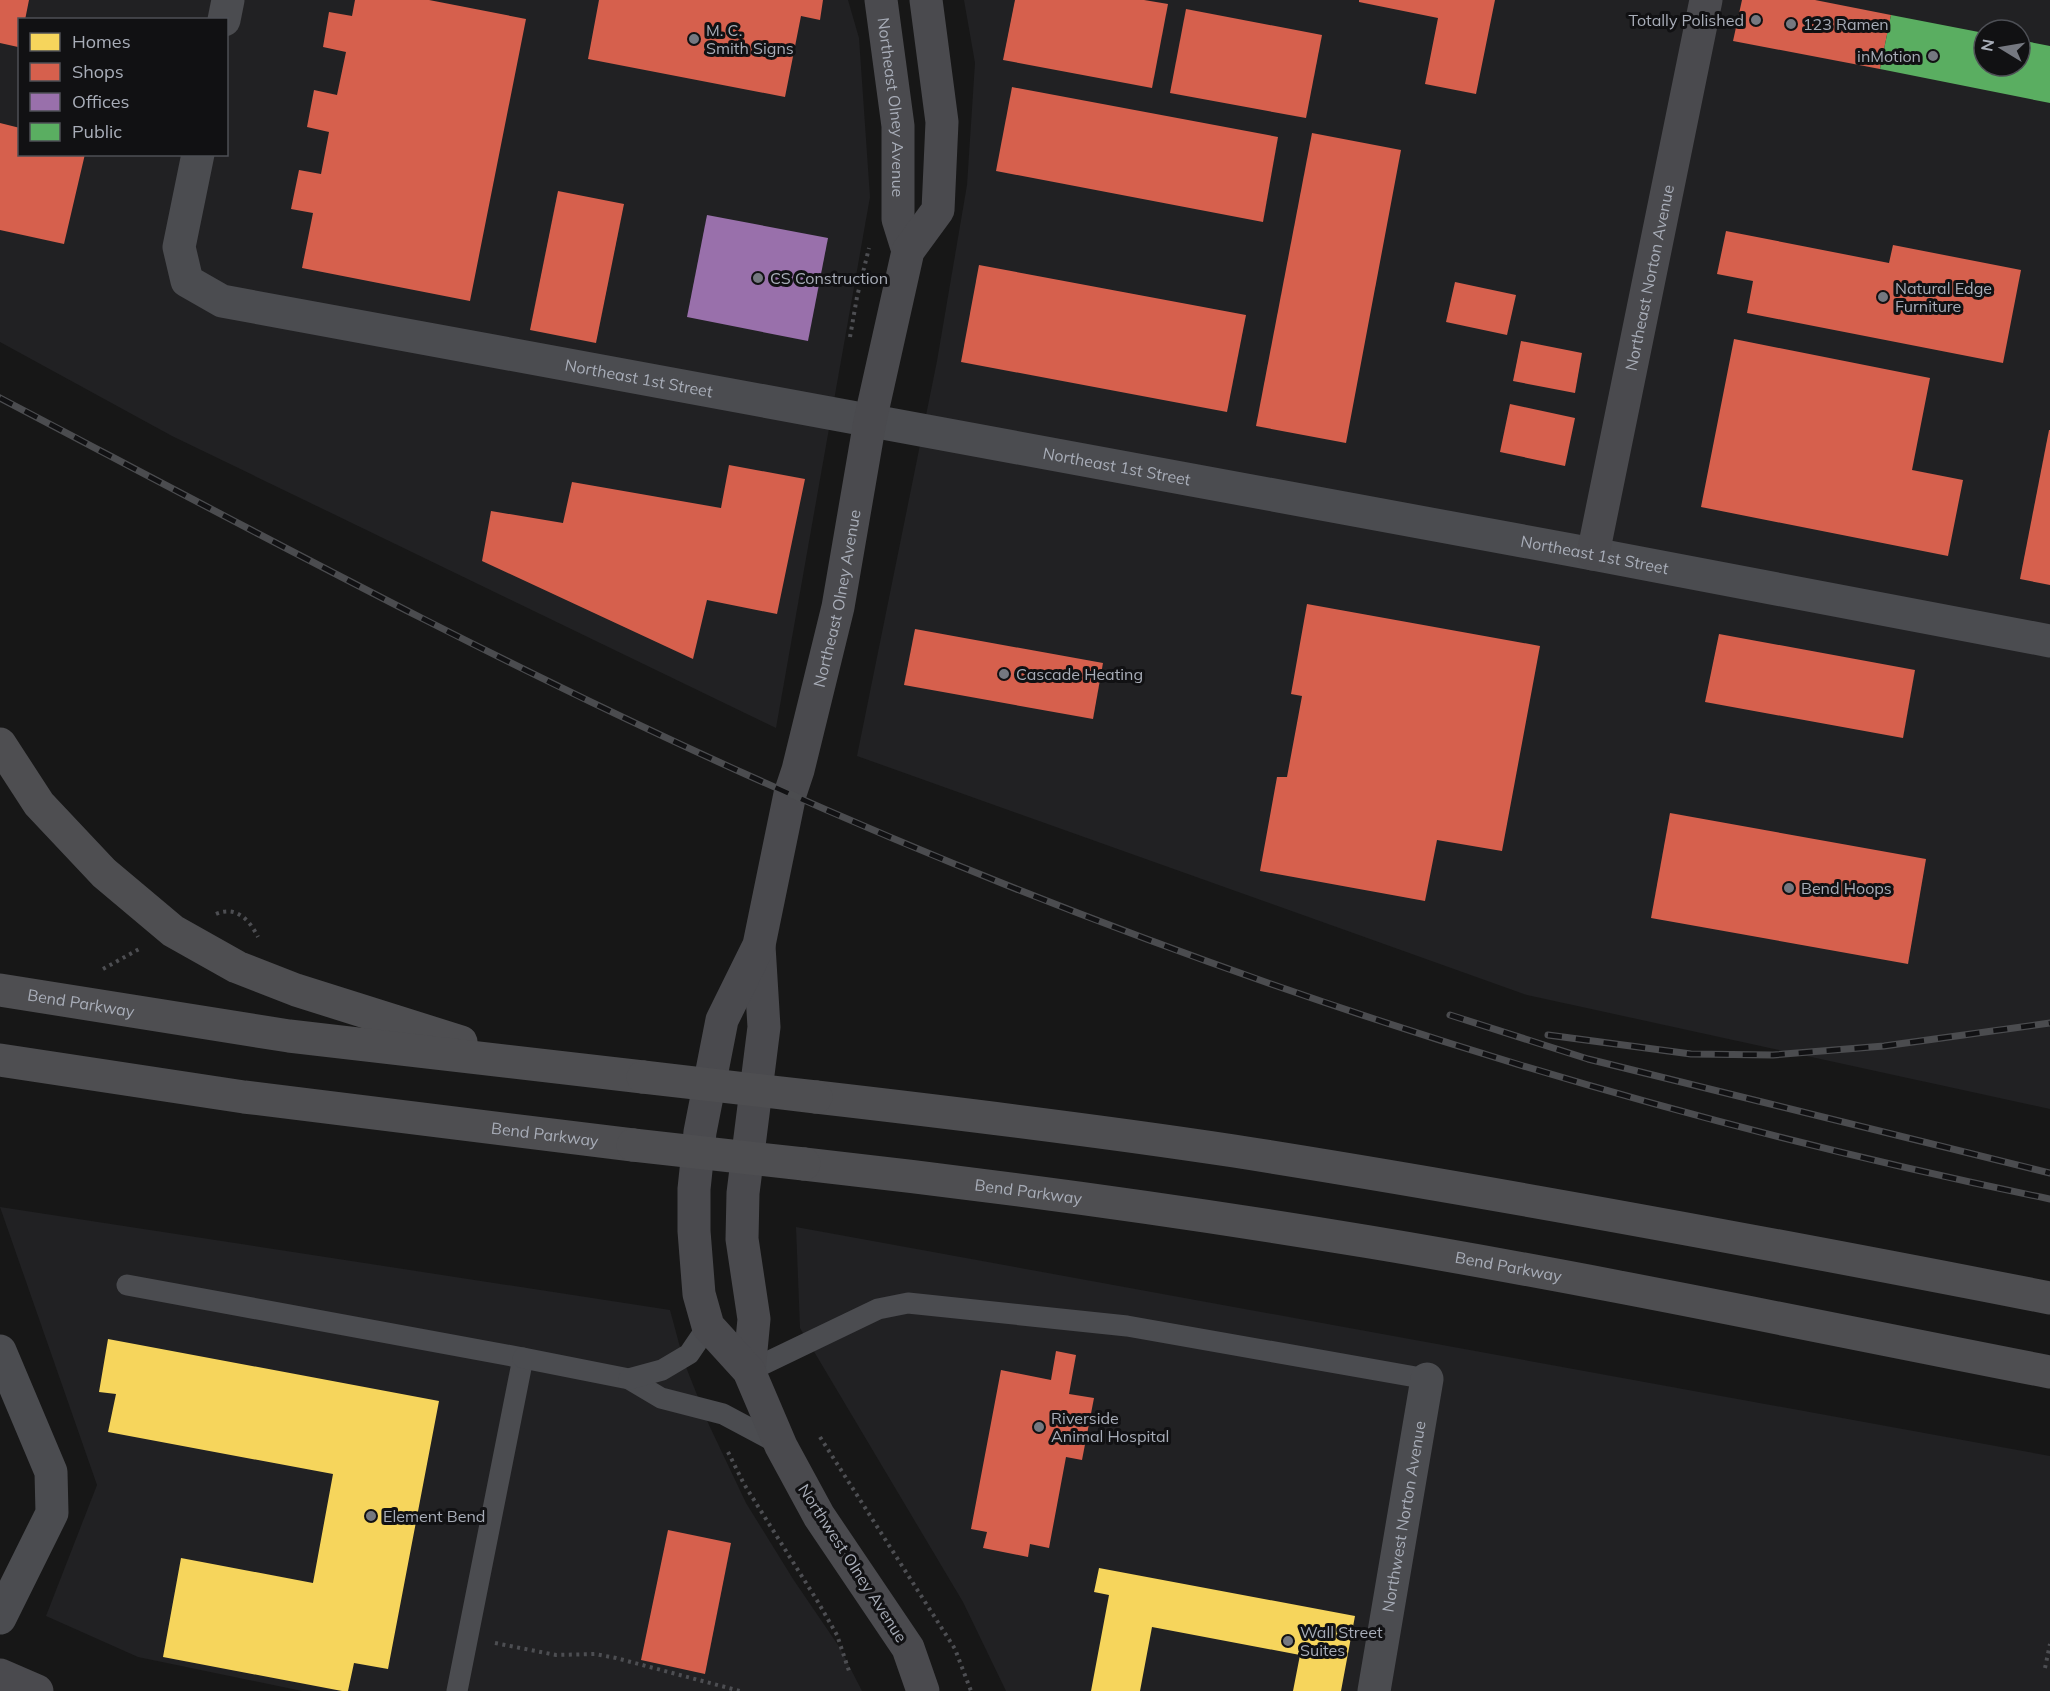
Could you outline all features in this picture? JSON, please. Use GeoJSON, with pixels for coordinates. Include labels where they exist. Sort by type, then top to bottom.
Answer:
{"type":"FeatureCollection","features":[{"type":"Feature","properties":{"kind":"highway"},"geometry":{"type":"LineString","coordinates":[[0,744],[39,804],[104,873],[173,931],[237,967],[296,990],[537,1066]]}},
{"type":"Feature","properties":{"kind":"highway","name":"Bend Parkway"},"geometry":{"type":"LineString","coordinates":[[0,990],[289,1036],[935,1111],[1232,1151],[1558,1206],[2050,1298]]}},
{"type":"Feature","properties":{"kind":"highway","name":"Bend Parkway"},"geometry":{"type":"LineString","coordinates":[[0,1060],[277,1101],[908,1176],[1104,1202],[1370,1242],[2050,1372]]}},
{"type":"Feature","properties":{"kind":"main road","name":"Northeast Olney Avenue"},"geometry":{"type":"LineString","coordinates":[[881,0],[898,126],[898,219],[908,251]]}},
{"type":"Feature","properties":{"kind":"main road","name":"Northeast Olney Avenue"},"geometry":{"type":"LineString","coordinates":[[700,1132],[722,1020],[759,945],[790,794],[838,607],[870,421],[908,251],[938,210],[942,122],[926,0]]}},
{"type":"Feature","properties":{"kind":"main road","name":"Northeast Norton Avenue"},"geometry":{"type":"LineString","coordinates":[[1593,554],[1706,0]]}},
{"type":"Feature","properties":{"kind":"main road","name":"Northeast Olney Avenue"},"geometry":{"type":"LineString","coordinates":[[750,1137],[764,1027],[759,945]]}},
{"type":"Feature","properties":{"kind":"main road","name":"Northwest Olney Avenue"},"geometry":{"type":"LineString","coordinates":[[700,1132],[694,1189],[694,1231],[699,1294],[708,1326],[749,1371],[781,1446],[819,1515],[908,1648],[923,1691]]}},
{"type":"Feature","properties":{"kind":"main road","name":"Northwest Olney Avenue"},"geometry":{"type":"LineString","coordinates":[[749,1371],[754,1319],[742,1239],[743,1193],[750,1137]]}},
{"type":"Feature","properties":{"kind":"main road"},"geometry":{"type":"LineString","coordinates":[[907,1691],[908,1648]]}},
{"type":"Feature","properties":{"kind":"main road"},"geometry":{"type":"LineString","coordinates":[[0,1675],[37,1691]]}},
{"type":"Feature","properties":{"kind":"street"},"geometry":{"type":"LineString","coordinates":[[225,18],[228,0]]}},
{"type":"Feature","properties":{"kind":"street","name":"Northeast 1st Street"},"geometry":{"type":"LineString","coordinates":[[198,156],[179,248],[187,281],[222,302],[1593,554],[2050,641]]}},
{"type":"Feature","properties":{"kind":"street"},"geometry":{"type":"LineString","coordinates":[[0,1351],[51,1472],[51,1512],[0,1617]]}},
{"type":"Feature","properties":{"kind":"street","name":"Northwest Norton Avenue"},"geometry":{"type":"LineString","coordinates":[[1374,1691],[1427,1379]]}},
{"type":"Feature","properties":{"kind":"lane"},"geometry":{"type":"LineString","coordinates":[[127,1285],[629,1379],[661,1398],[723,1414],[781,1446]]}},
{"type":"Feature","properties":{"kind":"lane"},"geometry":{"type":"LineString","coordinates":[[749,1371],[878,1309],[908,1304],[1127,1326],[1427,1379]]}},
{"type":"Feature","properties":{"kind":"lane"},"geometry":{"type":"LineString","coordinates":[[629,1379],[662,1370],[689,1354],[708,1326]]}},
{"type":"Feature","properties":{"kind":"lane"},"geometry":{"type":"LineString","coordinates":[[457,1691],[523,1358]]}},
{"type":"Feature","properties":{"kind":"path"},"geometry":{"type":"LineString","coordinates":[[99,971],[173,931]]}},
{"type":"Feature","properties":{"kind":"path"},"geometry":{"type":"LineString","coordinates":[[814,1428],[954,1649],[971,1691]]}},
{"type":"Feature","properties":{"kind":"path"},"geometry":{"type":"LineString","coordinates":[[467,1641],[489,1642],[556,1655],[595,1654],[740,1691]]}},
{"type":"Feature","properties":{"kind":"path"},"geometry":{"type":"LineString","coordinates":[[2045,1668],[2050,1644]]}},
{"type":"Feature","properties":{"kind":"shaded area"},"geometry":{"type":"Polygon","coordinates":[[[0,0],[848,0],[859,38],[870,197],[776,728],[172,436],[0,342],[0,0]]]}},
{"type":"Feature","properties":{"kind":"shaded area"},"geometry":{"type":"Polygon","coordinates":[[[964,0],[2050,0],[2050,1109],[1527,995],[857,756],[937,361],[967,185],[975,63],[964,0]]]}},
{"type":"Feature","properties":{"kind":"shaded area"},"geometry":{"type":"Polygon","coordinates":[[[0,1207],[670,1310],[684,1362],[709,1425],[746,1503],[793,1579],[840,1648],[862,1691],[302,1691],[138,1657],[46,1616],[97,1485],[0,1207]]]}},
{"type":"Feature","properties":{"kind":"shaded area"},"geometry":{"type":"Polygon","coordinates":[[[796,1227],[2050,1456],[2050,1691],[1006,1691],[963,1602],[800,1328],[796,1227]]]}},
{"type":"Feature","properties":{"kind":"building: Homes","name":"Element Bend"},"geometry":{"type":"Polygon","coordinates":[[[108,1339],[439,1401],[388,1669],[354,1663],[348,1691],[342,1691],[163,1657],[181,1558],[313,1583],[333,1474],[108,1432],[116,1394],[99,1392],[108,1339]]]}},
{"type":"Feature","properties":{"kind":"building: Homes","name":"Wall Street Suites"},"geometry":{"type":"Polygon","coordinates":[[[1099,1568],[1355,1616],[1341,1691],[1293,1691],[1300,1655],[1152,1627],[1140,1691],[1091,1691],[1109,1595],[1094,1592],[1099,1568]]]}},
{"type":"Feature","properties":{"kind":"building: Shops"},"geometry":{"type":"Polygon","coordinates":[[[0,0],[29,0],[25,18],[18,18],[18,47],[0,43],[0,0]]]}},
{"type":"Feature","properties":{"kind":"building: Shops"},"geometry":{"type":"Polygon","coordinates":[[[355,0],[429,0],[526,19],[470,301],[302,268],[313,213],[291,209],[299,170],[321,174],[329,132],[307,127],[314,90],[337,95],[346,52],[323,47],[329,12],[352,16],[355,0]]]}},
{"type":"Feature","properties":{"kind":"building: Shops","name":"M. C. Smith Signs"},"geometry":{"type":"Polygon","coordinates":[[[599,0],[823,0],[820,20],[801,16],[785,97],[588,59],[599,0]]]}},
{"type":"Feature","properties":{"kind":"building: Shops"},"geometry":{"type":"Polygon","coordinates":[[[1015,0],[1144,0],[1168,4],[1152,88],[1003,60],[1015,0]]]}},
{"type":"Feature","properties":{"kind":"building: Shops"},"geometry":{"type":"Polygon","coordinates":[[[1359,0],[1495,0],[1476,94],[1425,84],[1438,18],[1359,2],[1359,0]]]}},
{"type":"Feature","properties":{"kind":"building: Shops"},"geometry":{"type":"Polygon","coordinates":[[[1742,0],[1815,0],[1891,15],[1880,69],[1733,41],[1742,0]]]}},
{"type":"Feature","properties":{"kind":"building: Shops"},"geometry":{"type":"Polygon","coordinates":[[[1186,9],[1322,35],[1306,118],[1170,93],[1186,9]]]}},
{"type":"Feature","properties":{"kind":"building: Shops"},"geometry":{"type":"Polygon","coordinates":[[[1012,87],[1278,137],[1263,222],[996,171],[1012,87]]]}},
{"type":"Feature","properties":{"kind":"building: Shops"},"geometry":{"type":"Polygon","coordinates":[[[0,123],[18,128],[18,156],[85,156],[64,244],[0,230],[0,123]]]}},
{"type":"Feature","properties":{"kind":"building: Shops"},"geometry":{"type":"Polygon","coordinates":[[[1312,133],[1401,150],[1346,443],[1256,426],[1312,133]]]}},
{"type":"Feature","properties":{"kind":"building: Shops"},"geometry":{"type":"Polygon","coordinates":[[[558,191],[624,204],[596,343],[530,330],[558,191]]]}},
{"type":"Feature","properties":{"kind":"building: Shops","name":"Natural Edge Furniture"},"geometry":{"type":"Polygon","coordinates":[[[1726,231],[1889,263],[1893,245],[2021,270],[2003,363],[1747,313],[1753,281],[1717,274],[1726,231]]]}},
{"type":"Feature","properties":{"kind":"building: Shops"},"geometry":{"type":"Polygon","coordinates":[[[979,265],[1246,315],[1227,412],[961,362],[979,265]]]}},
{"type":"Feature","properties":{"kind":"building: Shops"},"geometry":{"type":"Polygon","coordinates":[[[1455,282],[1516,295],[1507,335],[1446,322],[1455,282]]]}},
{"type":"Feature","properties":{"kind":"building: Shops"},"geometry":{"type":"Polygon","coordinates":[[[1734,339],[1930,378],[1912,470],[1963,480],[1948,556],[1701,507],[1734,339]]]}},
{"type":"Feature","properties":{"kind":"building: Shops"},"geometry":{"type":"Polygon","coordinates":[[[1521,341],[1582,353],[1575,393],[1513,381],[1521,341]]]}},
{"type":"Feature","properties":{"kind":"building: Shops"},"geometry":{"type":"Polygon","coordinates":[[[1510,404],[1575,418],[1565,466],[1500,452],[1510,404]]]}},
{"type":"Feature","properties":{"kind":"building: Shops"},"geometry":{"type":"Polygon","coordinates":[[[2050,430],[2050,585],[2020,579],[2050,430]]]}},
{"type":"Feature","properties":{"kind":"building: Shops"},"geometry":{"type":"Polygon","coordinates":[[[729,465],[805,479],[777,614],[707,600],[693,659],[482,561],[491,511],[563,523],[572,482],[721,508],[729,465]]]}},
{"type":"Feature","properties":{"kind":"building: Shops"},"geometry":{"type":"Polygon","coordinates":[[[1307,604],[1540,646],[1502,851],[1437,840],[1425,901],[1260,871],[1277,777],[1287,777],[1302,696],[1291,694],[1307,604]]]}},
{"type":"Feature","properties":{"kind":"building: Shops","name":"Cascade Heating"},"geometry":{"type":"Polygon","coordinates":[[[915,629],[1103,663],[1093,719],[904,685],[915,629]]]}},
{"type":"Feature","properties":{"kind":"building: Shops"},"geometry":{"type":"Polygon","coordinates":[[[1719,634],[1915,670],[1903,738],[1705,702],[1719,634]]]}},
{"type":"Feature","properties":{"kind":"building: Shops","name":"Bend Hoops"},"geometry":{"type":"Polygon","coordinates":[[[1670,813],[1926,859],[1908,964],[1651,918],[1670,813]]]}},
{"type":"Feature","properties":{"kind":"building: Shops","name":"Riverside Animal Hospital"},"geometry":{"type":"Polygon","coordinates":[[[1056,1351],[1076,1355],[1069,1394],[1094,1398],[1082,1460],[1066,1457],[1049,1548],[1030,1544],[1028,1557],[983,1548],[987,1532],[971,1529],[1001,1370],[1051,1380],[1056,1351]]]}},
{"type":"Feature","properties":{"kind":"building: Shops"},"geometry":{"type":"Polygon","coordinates":[[[668,1530],[731,1543],[705,1674],[641,1660],[668,1530]]]}},
{"type":"Feature","properties":{"kind":"building: Offices","name":"CS Construction"},"geometry":{"type":"Polygon","coordinates":[[[707,215],[828,238],[808,341],[687,317],[707,215]]]}},
{"type":"Feature","properties":{"kind":"building: Public","name":"inMotion"},"geometry":{"type":"Polygon","coordinates":[[[1891,15],[1972,31],[1972,78],[2032,78],[2032,42],[2050,46],[2050,103],[1880,69],[1891,15]]]}},
{"type":"Feature","properties":{"kind":"railway"},"geometry":{"type":"LineString","coordinates":[[0,398],[369,591],[555,684],[743,773],[901,842],[1061,906],[1222,967],[1549,1074],[1715,1120],[1882,1162],[2050,1199]]}},
{"type":"Feature","properties":{"kind":"railway"},"geometry":{"type":"LineString","coordinates":[[1450,1015],[1588,1059],[2050,1173]]}},
{"type":"Feature","properties":{"kind":"railway"},"geometry":{"type":"LineString","coordinates":[[1548,1035],[1691,1054],[1773,1055],[1884,1046],[2050,1023]]}},
{"type":"Feature","properties":{"kind":"place","name":"Totally Polished"},"geometry":{"type":"Point","coordinates":[1756,20]}},
{"type":"Feature","properties":{"kind":"place","name":"123 Ramen"},"geometry":{"type":"Point","coordinates":[1791,24]}},
{"type":"Feature","properties":{"kind":"place","name":"M. C. Smith Signs"},"geometry":{"type":"Point","coordinates":[694,39]}},
{"type":"Feature","properties":{"kind":"place","name":"inMotion"},"geometry":{"type":"Point","coordinates":[1933,56]}},
{"type":"Feature","properties":{"kind":"place","name":"CS Construction"},"geometry":{"type":"Point","coordinates":[758,278]}},
{"type":"Feature","properties":{"kind":"place","name":"Natural Edge Furniture"},"geometry":{"type":"Point","coordinates":[1883,297]}},
{"type":"Feature","properties":{"kind":"place","name":"Cascade Heating"},"geometry":{"type":"Point","coordinates":[1004,674]}},
{"type":"Feature","properties":{"kind":"place","name":"Bend Hoops"},"geometry":{"type":"Point","coordinates":[1789,888]}},
{"type":"Feature","properties":{"kind":"place","name":"Riverside Animal Hospital"},"geometry":{"type":"Point","coordinates":[1039,1427]}},
{"type":"Feature","properties":{"kind":"place","name":"Element Bend"},"geometry":{"type":"Point","coordinates":[371,1516]}},
{"type":"Feature","properties":{"kind":"place","name":"Wall Street Suites"},"geometry":{"type":"Point","coordinates":[1288,1641]}}]}
